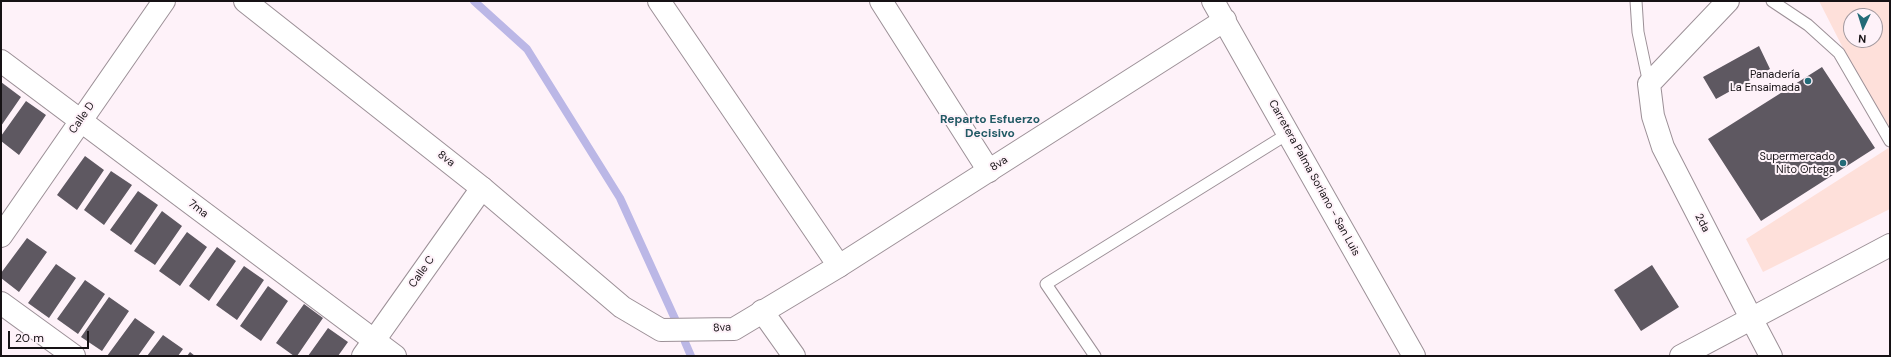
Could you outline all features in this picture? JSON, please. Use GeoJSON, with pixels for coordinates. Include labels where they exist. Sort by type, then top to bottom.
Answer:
{"type":"FeatureCollection","features":[{"type":"Feature","properties":{"kind":"street","name":"Calle D"},"geometry":{"type":"LineString","coordinates":[[1,236],[164,1]]}},
{"type":"Feature","properties":{"kind":"street","name":"8va"},"geometry":{"type":"LineString","coordinates":[[245,1],[482,188],[622,307],[661,330],[734,328],[839,266],[1225,20]]}},
{"type":"Feature","properties":{"kind":"street"},"geometry":{"type":"LineString","coordinates":[[659,1],[839,266]]}},
{"type":"Feature","properties":{"kind":"street"},"geometry":{"type":"LineString","coordinates":[[881,1],[989,171]]}},
{"type":"Feature","properties":{"kind":"street","name":"Carretera Palma Soriano - San Luis"},"geometry":{"type":"LineString","coordinates":[[1213,1],[1414,356]]}},
{"type":"Feature","properties":{"kind":"street"},"geometry":{"type":"LineString","coordinates":[[1650,84],[1728,1]]}},
{"type":"Feature","properties":{"kind":"street","name":"7ma"},"geometry":{"type":"LineString","coordinates":[[1,61],[80,120],[368,348],[395,356]]}},
{"type":"Feature","properties":{"kind":"street","name":"2da"},"geometry":{"type":"LineString","coordinates":[[1650,84],[1653,116],[1663,147],[1771,356]]}},
{"type":"Feature","properties":{"kind":"street","name":"Calle C"},"geometry":{"type":"LineString","coordinates":[[368,348],[482,188]]}},
{"type":"Feature","properties":{"kind":"street"},"geometry":{"type":"LineString","coordinates":[[1681,356],[1890,245]]}},
{"type":"Feature","properties":{"kind":"street"},"geometry":{"type":"LineString","coordinates":[[1,303],[74,356]]}},
{"type":"Feature","properties":{"kind":"street"},"geometry":{"type":"LineString","coordinates":[[762,311],[794,356]]}},
{"type":"Feature","properties":{"kind":"lane"},"geometry":{"type":"LineString","coordinates":[[1636,1],[1638,32],[1650,84]]}},
{"type":"Feature","properties":{"kind":"lane"},"geometry":{"type":"LineString","coordinates":[[1772,1],[1808,25],[1839,53],[1890,141]]}},
{"type":"Feature","properties":{"kind":"lane"},"geometry":{"type":"LineString","coordinates":[[1095,356],[1046,284],[1289,133]]}},
{"type":"Feature","properties":{"kind":"shaded area"},"geometry":{"type":"Polygon","coordinates":[[[1819,1],[1890,1],[1890,140],[1843,48],[1883,48],[1883,8],[1843,8],[1843,48],[1819,1]]]}},
{"type":"Feature","properties":{"kind":"shaded area"},"geometry":{"type":"Polygon","coordinates":[[[1890,147],[1890,209],[1763,272],[1746,239],[1890,147]]]}},
{"type":"Feature","properties":{"kind":"building"},"geometry":{"type":"Polygon","coordinates":[[[1759,46],[1770,69],[1716,99],[1703,77],[1759,46]]]}},
{"type":"Feature","properties":{"kind":"building"},"geometry":{"type":"Polygon","coordinates":[[[1822,67],[1875,148],[1761,221],[1708,139],[1822,67]]]}},
{"type":"Feature","properties":{"kind":"building"},"geometry":{"type":"Polygon","coordinates":[[[1,82],[21,97],[1,126],[1,82]]]}},
{"type":"Feature","properties":{"kind":"building"},"geometry":{"type":"Polygon","coordinates":[[[26,101],[46,115],[19,155],[1,141],[1,136],[26,101]]]}},
{"type":"Feature","properties":{"kind":"building"},"geometry":{"type":"Polygon","coordinates":[[[85,156],[104,170],[77,210],[57,195],[85,156]]]}},
{"type":"Feature","properties":{"kind":"building"},"geometry":{"type":"Polygon","coordinates":[[[111,171],[132,185],[104,225],[84,210],[111,171]]]}},
{"type":"Feature","properties":{"kind":"building"},"geometry":{"type":"Polygon","coordinates":[[[138,191],[158,205],[131,245],[110,230],[138,191]]]}},
{"type":"Feature","properties":{"kind":"building"},"geometry":{"type":"Polygon","coordinates":[[[162,211],[182,226],[155,265],[134,251],[162,211]]]}},
{"type":"Feature","properties":{"kind":"building"},"geometry":{"type":"Polygon","coordinates":[[[187,232],[207,247],[180,286],[159,271],[187,232]]]}},
{"type":"Feature","properties":{"kind":"building"},"geometry":{"type":"Polygon","coordinates":[[[27,238],[47,252],[19,292],[1,278],[1,273],[27,238]]]}},
{"type":"Feature","properties":{"kind":"building"},"geometry":{"type":"Polygon","coordinates":[[[217,247],[236,261],[209,301],[189,286],[217,247]]]}},
{"type":"Feature","properties":{"kind":"building"},"geometry":{"type":"Polygon","coordinates":[[[56,264],[76,278],[49,318],[28,303],[56,264]]]}},
{"type":"Feature","properties":{"kind":"building"},"geometry":{"type":"Polygon","coordinates":[[[1652,265],[1679,307],[1641,331],[1614,290],[1652,265]]]}},
{"type":"Feature","properties":{"kind":"building"},"geometry":{"type":"Polygon","coordinates":[[[244,266],[264,280],[237,320],[216,305],[244,266]]]}},
{"type":"Feature","properties":{"kind":"building"},"geometry":{"type":"Polygon","coordinates":[[[85,280],[105,294],[78,334],[57,319],[85,280]]]}},
{"type":"Feature","properties":{"kind":"building"},"geometry":{"type":"Polygon","coordinates":[[[268,286],[288,301],[261,341],[240,326],[268,286]]]}},
{"type":"Feature","properties":{"kind":"building"},"geometry":{"type":"Polygon","coordinates":[[[109,297],[129,311],[102,351],[81,337],[109,297]]]}},
{"type":"Feature","properties":{"kind":"building"},"geometry":{"type":"Polygon","coordinates":[[[304,304],[323,318],[297,356],[294,356],[276,343],[304,304]]]}},
{"type":"Feature","properties":{"kind":"building"},"geometry":{"type":"Polygon","coordinates":[[[135,318],[155,332],[138,356],[107,356],[135,318]]]}},
{"type":"Feature","properties":{"kind":"building"},"geometry":{"type":"Polygon","coordinates":[[[328,328],[348,342],[338,356],[308,356],[328,328]]]}},
{"type":"Feature","properties":{"kind":"building"},"geometry":{"type":"Polygon","coordinates":[[[163,335],[183,349],[178,356],[147,356],[163,335]]]}},
{"type":"Feature","properties":{"kind":"building"},"geometry":{"type":"Polygon","coordinates":[[[190,352],[195,356],[187,356],[190,352]]]}},
{"type":"Feature","properties":{"kind":"waterway"},"geometry":{"type":"LineString","coordinates":[[474,1],[527,49],[620,198],[676,321]]}},
{"type":"Feature","properties":{"kind":"waterway"},"geometry":{"type":"LineString","coordinates":[[685,342],[691,356]]}},
{"type":"Feature","properties":{"kind":"place","name":"Panadería La Ensaimada"},"geometry":{"type":"Point","coordinates":[1808,81]}},
{"type":"Feature","properties":{"kind":"place","name":"Supermercado Nito Ortega"},"geometry":{"type":"Point","coordinates":[1843,163]}},
{"type":"Feature","properties":{"kind":"district","name":"Reparto Esfuerzo Decisivo"},"geometry":{"type":"Point","coordinates":[990,127]}}]}
